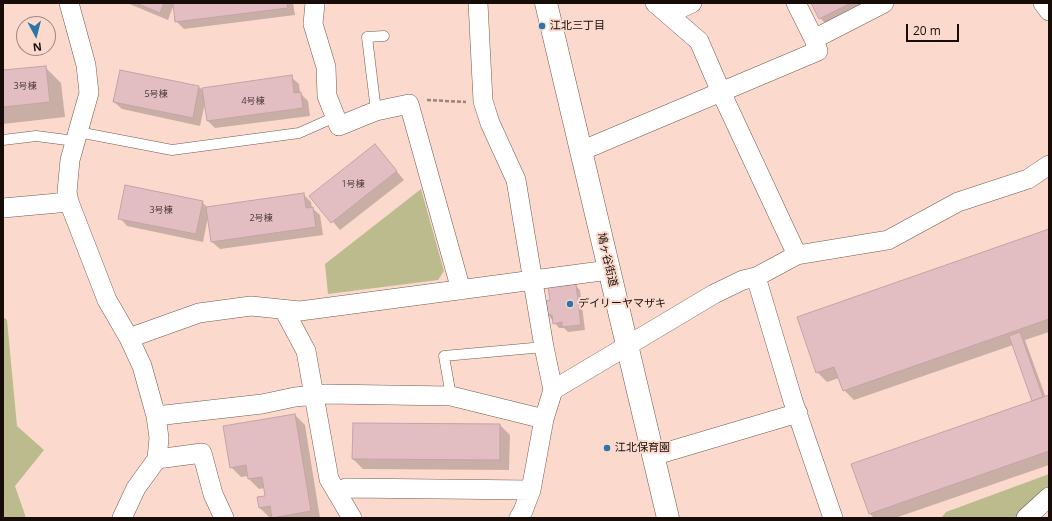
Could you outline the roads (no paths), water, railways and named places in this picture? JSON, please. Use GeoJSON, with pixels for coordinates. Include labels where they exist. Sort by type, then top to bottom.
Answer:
{"type":"FeatureCollection","features":[{"type":"Feature","properties":{"kind":"main road","name":"鳩ヶ谷街道"},"geometry":{"type":"LineString","coordinates":[[546,3],[668,518]]}},
{"type":"Feature","properties":{"kind":"street"},"geometry":{"type":"LineString","coordinates":[[69,3],[86,65],[89,93],[70,160],[67,192],[69,202],[107,300],[129,338],[142,366],[156,416],[159,438],[157,459],[136,488],[122,518]]}},
{"type":"Feature","properties":{"kind":"street"},"geometry":{"type":"LineString","coordinates":[[315,3],[313,24],[326,67],[327,96],[335,118],[340,126],[376,111],[409,104],[460,290]]}},
{"type":"Feature","properties":{"kind":"street"},"geometry":{"type":"LineString","coordinates":[[478,3],[484,104],[490,122],[516,180],[544,347],[553,390],[544,419],[531,490],[519,518]]}},
{"type":"Feature","properties":{"kind":"street"},"geometry":{"type":"LineString","coordinates":[[661,8],[692,3]]}},
{"type":"Feature","properties":{"kind":"street"},"geometry":{"type":"LineString","coordinates":[[581,151],[818,50],[796,3]]}},
{"type":"Feature","properties":{"kind":"street"},"geometry":{"type":"LineString","coordinates":[[814,39],[884,3]]}},
{"type":"Feature","properties":{"kind":"street"},"geometry":{"type":"LineString","coordinates":[[1043,3],[1049,11]]}},
{"type":"Feature","properties":{"kind":"street"},"geometry":{"type":"LineString","coordinates":[[661,8],[699,41],[797,255]]}},
{"type":"Feature","properties":{"kind":"street"},"geometry":{"type":"LineString","coordinates":[[553,390],[714,294],[743,280],[756,277],[797,255],[888,240],[958,202],[1028,179],[1049,165]]}},
{"type":"Feature","properties":{"kind":"street"},"geometry":{"type":"LineString","coordinates":[[3,208],[69,202]]}},
{"type":"Feature","properties":{"kind":"street"},"geometry":{"type":"LineString","coordinates":[[129,338],[200,313],[250,306],[300,311],[609,270]]}},
{"type":"Feature","properties":{"kind":"street"},"geometry":{"type":"LineString","coordinates":[[756,277],[832,518]]}},
{"type":"Feature","properties":{"kind":"street"},"geometry":{"type":"LineString","coordinates":[[284,310],[306,351],[329,479],[352,518]]}},
{"type":"Feature","properties":{"kind":"street"},"geometry":{"type":"LineString","coordinates":[[156,416],[262,404],[314,395],[451,396],[544,419]]}},
{"type":"Feature","properties":{"kind":"street"},"geometry":{"type":"LineString","coordinates":[[653,456],[798,413]]}},
{"type":"Feature","properties":{"kind":"street"},"geometry":{"type":"LineString","coordinates":[[157,459],[202,453],[213,494],[224,518]]}},
{"type":"Feature","properties":{"kind":"street"},"geometry":{"type":"LineString","coordinates":[[336,493],[346,488],[531,490]]}},
{"type":"Feature","properties":{"kind":"street"},"geometry":{"type":"LineString","coordinates":[[1026,518],[1049,497]]}},
{"type":"Feature","properties":{"kind":"lane"},"geometry":{"type":"LineString","coordinates":[[376,111],[367,38],[384,36]]}},
{"type":"Feature","properties":{"kind":"lane"},"geometry":{"type":"LineString","coordinates":[[3,140],[36,136],[76,136],[172,150],[299,133],[335,118]]}},
{"type":"Feature","properties":{"kind":"lane"},"geometry":{"type":"LineString","coordinates":[[451,396],[444,356],[544,347]]}},
{"type":"Feature","properties":{"kind":"place","name":"江北三丁目"},"geometry":{"type":"Point","coordinates":[542,26]}},
{"type":"Feature","properties":{"kind":"place","name":"デイリーヤマザキ"},"geometry":{"type":"Point","coordinates":[570,304]}},
{"type":"Feature","properties":{"kind":"place","name":"江北保育園"},"geometry":{"type":"Point","coordinates":[607,448]}}]}
